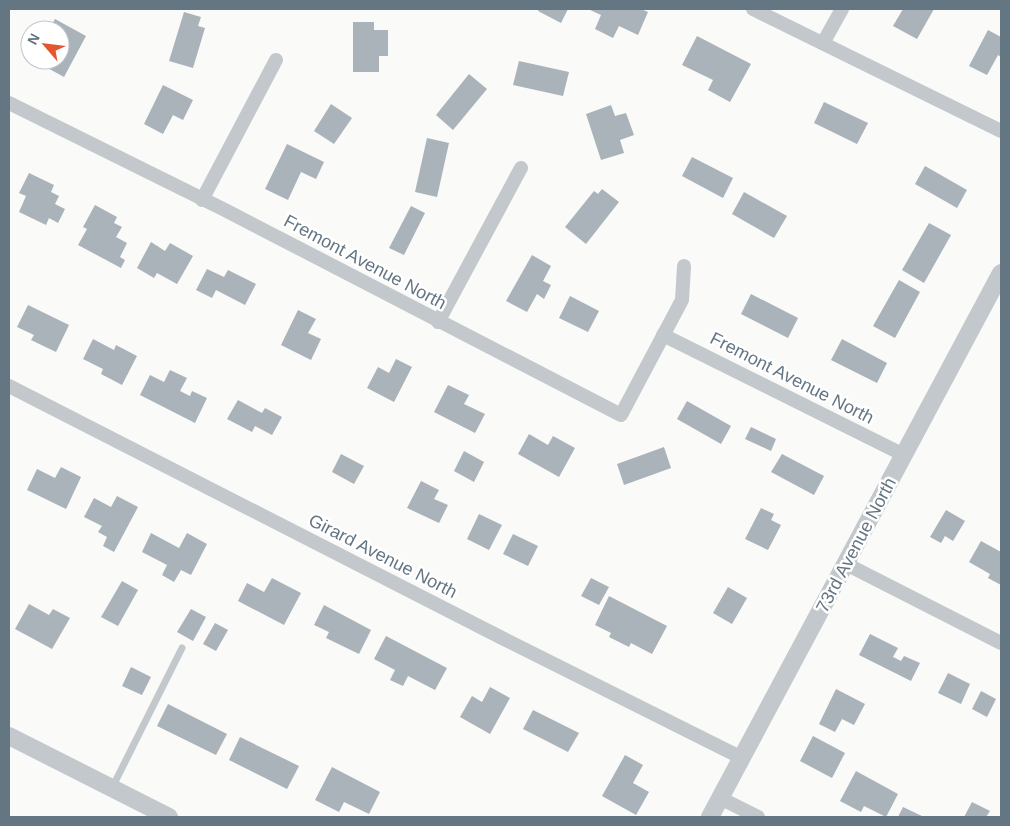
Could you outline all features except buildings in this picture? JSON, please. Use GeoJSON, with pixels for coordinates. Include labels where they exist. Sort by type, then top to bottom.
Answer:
{"type":"FeatureCollection","features":[{"type":"Feature","properties":{"kind":"street"},"geometry":{"type":"LineString","coordinates":[[753,9],[1001,131]]}},
{"type":"Feature","properties":{"kind":"street"},"geometry":{"type":"LineString","coordinates":[[824,43],[842,9]]}},
{"type":"Feature","properties":{"kind":"street"},"geometry":{"type":"LineString","coordinates":[[202,200],[276,60]]}},
{"type":"Feature","properties":{"kind":"street","name":"Fremont Avenue North"},"geometry":{"type":"LineString","coordinates":[[9,103],[621,415],[682,300],[684,266]]}},
{"type":"Feature","properties":{"kind":"street"},"geometry":{"type":"LineString","coordinates":[[438,322],[521,168]]}},
{"type":"Feature","properties":{"kind":"street","name":"73rd Avenue North"},"geometry":{"type":"LineString","coordinates":[[710,817],[1001,273]]}},
{"type":"Feature","properties":{"kind":"street","name":"Fremont Avenue North"},"geometry":{"type":"LineString","coordinates":[[663,335],[904,455]]}},
{"type":"Feature","properties":{"kind":"street","name":"Girard Avenue North"},"geometry":{"type":"LineString","coordinates":[[9,386],[502,638],[742,758]]}},
{"type":"Feature","properties":{"kind":"street"},"geometry":{"type":"LineString","coordinates":[[846,564],[1001,643]]}},
{"type":"Feature","properties":{"kind":"street"},"geometry":{"type":"LineString","coordinates":[[9,736],[169,817]]}},
{"type":"Feature","properties":{"kind":"street"},"geometry":{"type":"LineString","coordinates":[[720,798],[758,817]]}},
{"type":"Feature","properties":{"kind":"lane"},"geometry":{"type":"LineString","coordinates":[[112,788],[182,648]]}}]}
